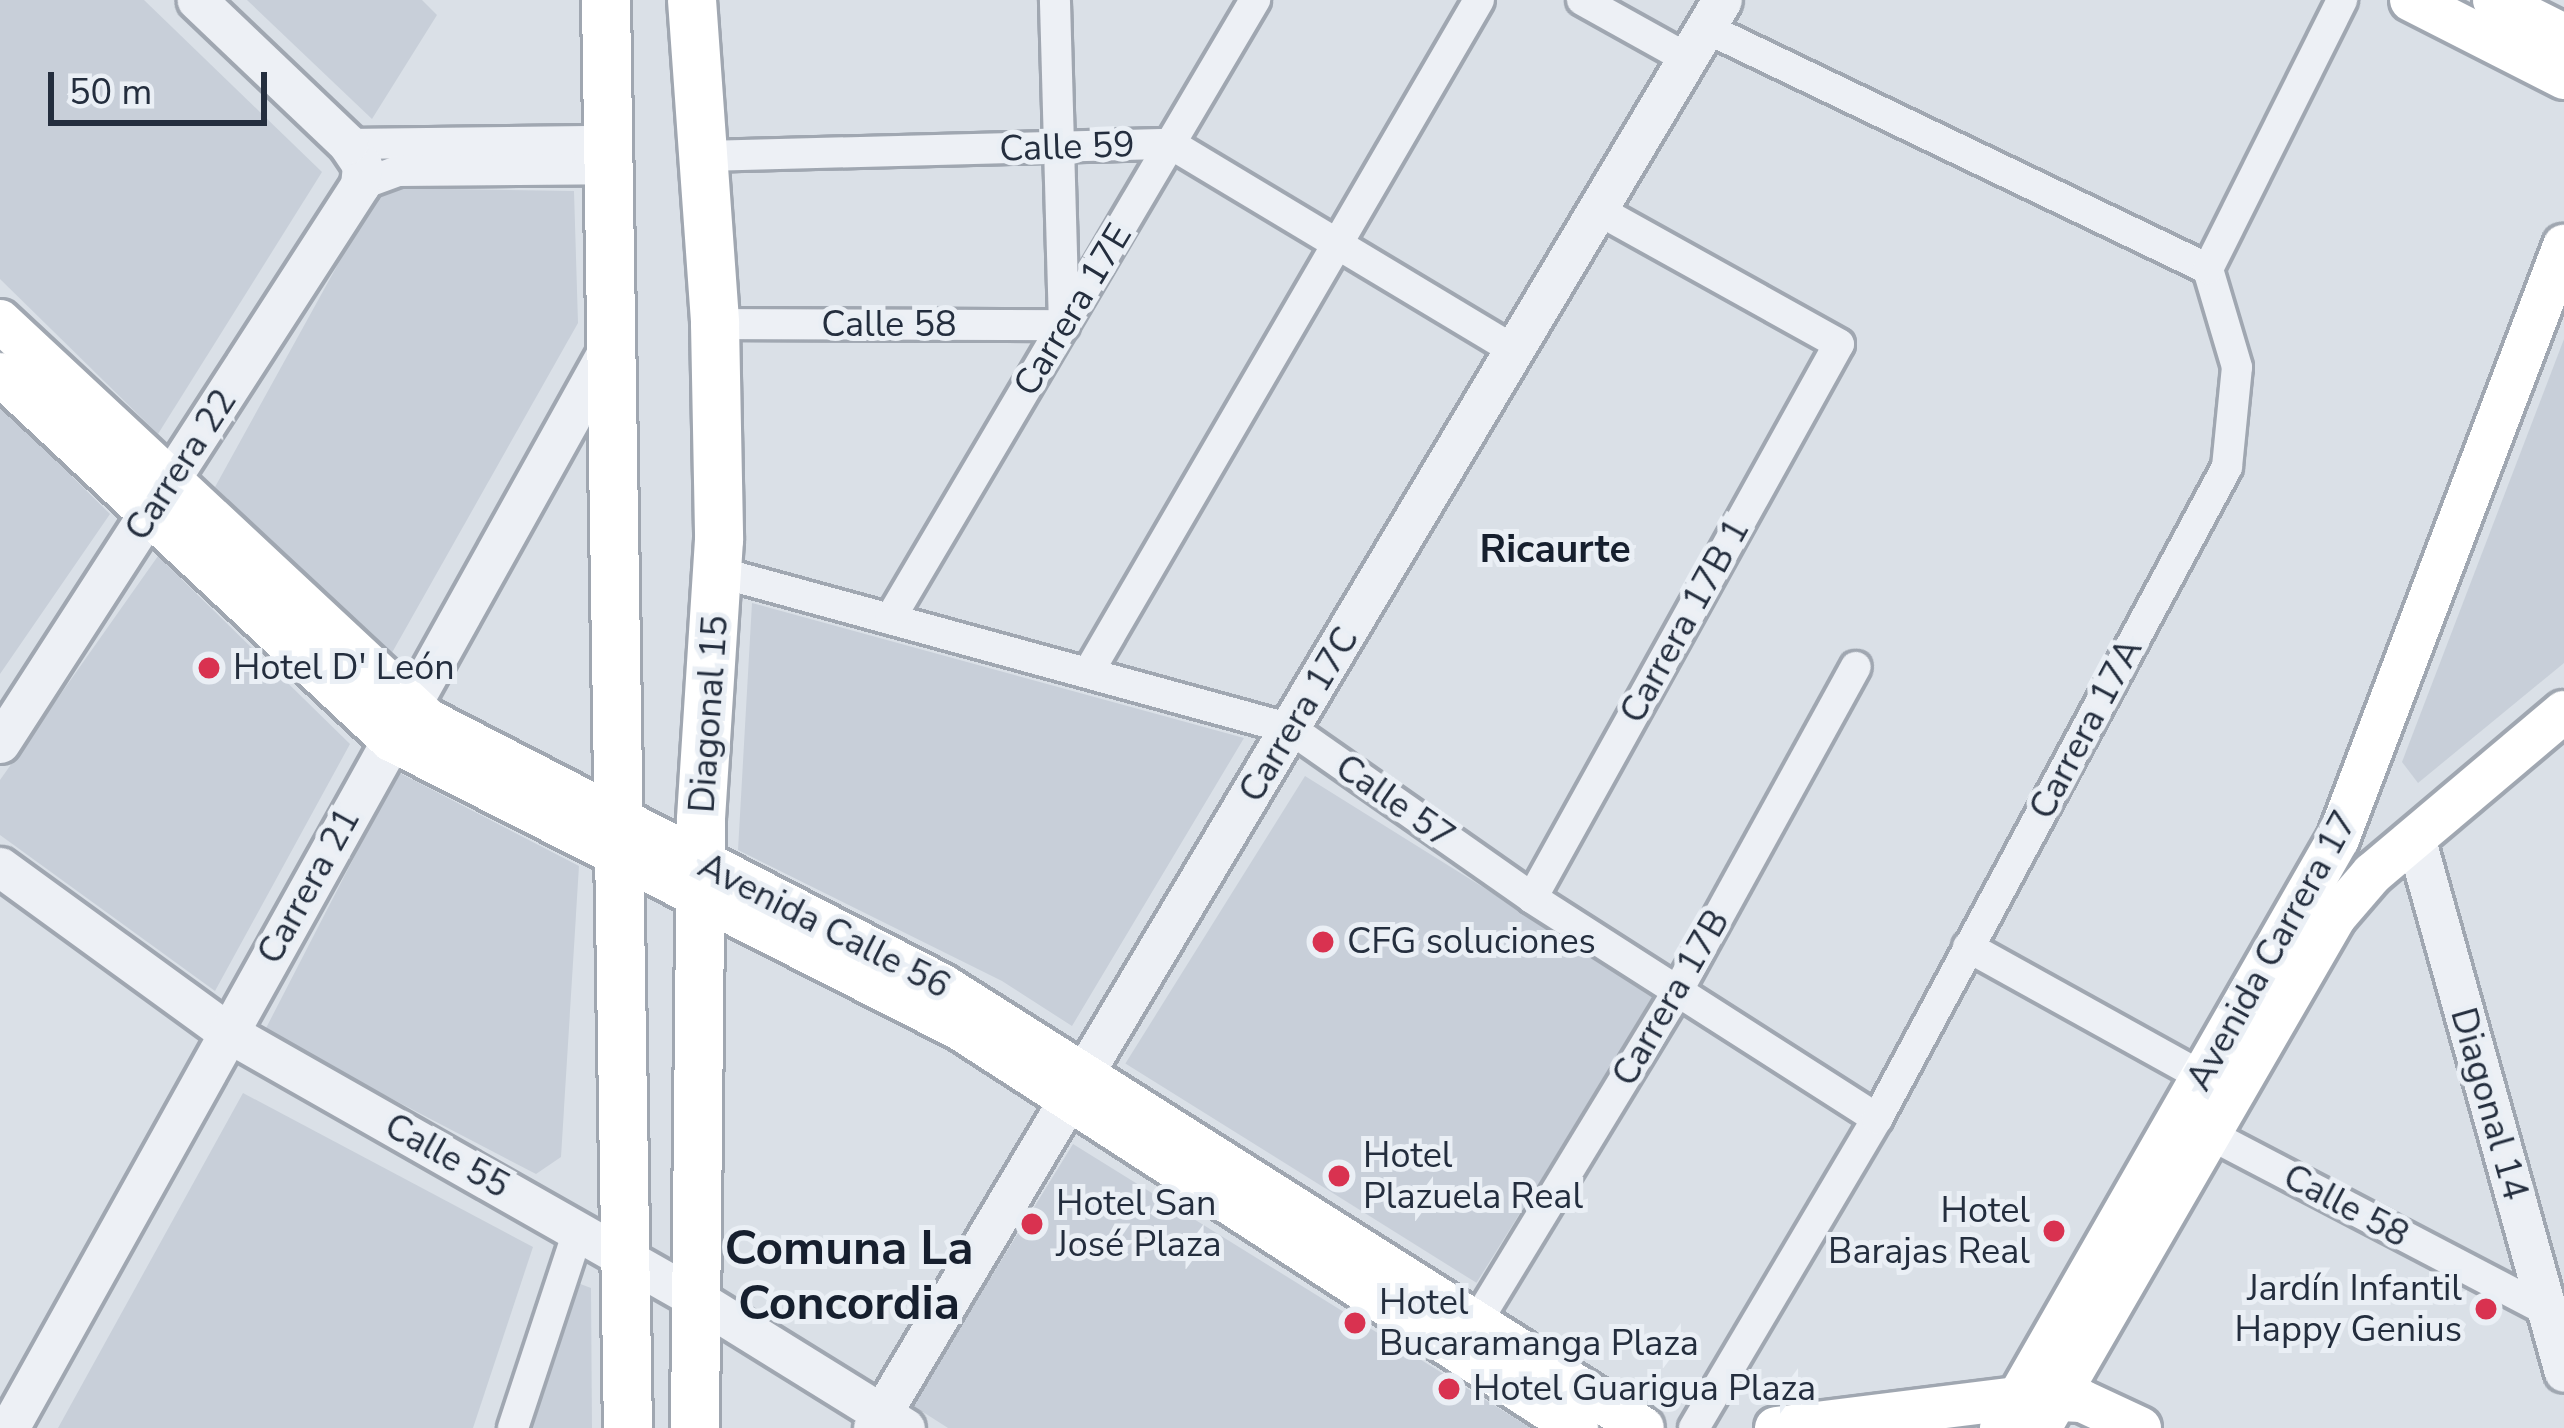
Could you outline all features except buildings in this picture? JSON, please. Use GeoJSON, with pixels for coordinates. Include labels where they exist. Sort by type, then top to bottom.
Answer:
{"type":"FeatureCollection","features":[{"type":"Feature","properties":{"kind":"main road"},"geometry":{"type":"LineString","coordinates":[[606,0],[628,1428]]}},
{"type":"Feature","properties":{"kind":"main road","name":"Diagonal 15"},"geometry":{"type":"LineString","coordinates":[[692,0],[715,324],[718,572],[700,880],[695,1428]]}},
{"type":"Feature","properties":{"kind":"main road"},"geometry":{"type":"LineString","coordinates":[[2411,0],[2564,78]]}},
{"type":"Feature","properties":{"kind":"main road"},"geometry":{"type":"LineString","coordinates":[[2494,0],[2564,35]]}},
{"type":"Feature","properties":{"kind":"main road","name":"Avenida Carrera 17"},"geometry":{"type":"LineString","coordinates":[[2029,1413],[2203,1077],[2352,810],[2564,246]]}},
{"type":"Feature","properties":{"kind":"main road","name":"Avenida Calle 56"},"geometry":{"type":"LineString","coordinates":[[0,321],[159,500]]}},
{"type":"Feature","properties":{"kind":"main road","name":"Avenida Calle 56"},"geometry":{"type":"LineString","coordinates":[[0,374],[159,500],[400,723],[700,880],[926,1010],[1076,1086],[1476,1322],[1642,1428]]}},
{"type":"Feature","properties":{"kind":"main road","name":"Avenida Carrera 17"},"geometry":{"type":"LineString","coordinates":[[2029,1413],[2210,1134],[2335,917],[2407,843],[2564,712]]}},
{"type":"Feature","properties":{"kind":"main road"},"geometry":{"type":"LineString","coordinates":[[2352,810],[2369,836],[2407,843]]}},
{"type":"Feature","properties":{"kind":"main road","name":"Avenida Calle 56"},"geometry":{"type":"LineString","coordinates":[[1076,1086],[1577,1428]]}},
{"type":"Feature","properties":{"kind":"main road"},"geometry":{"type":"LineString","coordinates":[[1776,1428],[2097,1405],[2140,1428]]}},
{"type":"Feature","properties":{"kind":"street"},"geometry":{"type":"LineString","coordinates":[[197,0],[348,144],[362,165],[360,185],[398,171],[608,155]]}},
{"type":"Feature","properties":{"kind":"street"},"geometry":{"type":"LineString","coordinates":[[1055,0],[1064,325]]}},
{"type":"Feature","properties":{"kind":"street","name":"Carrera 17E"},"geometry":{"type":"LineString","coordinates":[[890,619],[1256,0]]}},
{"type":"Feature","properties":{"kind":"street"},"geometry":{"type":"LineString","coordinates":[[1088,673],[1478,0]]}},
{"type":"Feature","properties":{"kind":"street"},"geometry":{"type":"LineString","coordinates":[[1582,0],[1705,29],[2208,269],[2342,0]]}},
{"type":"Feature","properties":{"kind":"street","name":"Carrera 17C"},"geometry":{"type":"LineString","coordinates":[[886,1423],[1076,1086],[1705,29]]}},
{"type":"Feature","properties":{"kind":"street"},"geometry":{"type":"LineString","coordinates":[[348,144],[608,155]]}},
{"type":"Feature","properties":{"kind":"street","name":"Calle 59"},"geometry":{"type":"LineString","coordinates":[[705,156],[1171,144],[1515,351]]}},
{"type":"Feature","properties":{"kind":"street","name":"Carrera 22"},"geometry":{"type":"LineString","coordinates":[[0,743],[360,185]]}},
{"type":"Feature","properties":{"kind":"street","name":"Carrera 17B 1"},"geometry":{"type":"LineString","coordinates":[[1532,898],[1839,344],[1598,210]]}},
{"type":"Feature","properties":{"kind":"street","name":"Carrera 17A"},"geometry":{"type":"LineString","coordinates":[[1694,1428],[1877,1119],[2227,467],[2237,367],[2208,269]]}},
{"type":"Feature","properties":{"kind":"street","name":"Calle 58"},"geometry":{"type":"LineString","coordinates":[[715,324],[1064,325]]}},
{"type":"Feature","properties":{"kind":"street","name":"Carrera 21"},"geometry":{"type":"LineString","coordinates":[[9,1428],[611,345]]}},
{"type":"Feature","properties":{"kind":"street","name":"Calle 57"},"geometry":{"type":"LineString","coordinates":[[718,572],[1291,729],[1532,898],[1877,1119]]}},
{"type":"Feature","properties":{"kind":"street","name":"Carrera 17B"},"geometry":{"type":"LineString","coordinates":[[1476,1322],[1677,992],[1856,667]]}},
{"type":"Feature","properties":{"kind":"street","name":"Diagonal 14"},"geometry":{"type":"LineString","coordinates":[[2407,843],[2564,1372]]}},
{"type":"Feature","properties":{"kind":"street","name":"Calle 55"},"geometry":{"type":"LineString","coordinates":[[0,867],[227,1032],[695,1298],[886,1423]]}},
{"type":"Feature","properties":{"kind":"street"},"geometry":{"type":"LineString","coordinates":[[1968,947],[2203,1077]]}},
{"type":"Feature","properties":{"kind":"street","name":"Calle 58"},"geometry":{"type":"LineString","coordinates":[[2210,1134],[2547,1311]]}},
{"type":"Feature","properties":{"kind":"street"},"geometry":{"type":"LineString","coordinates":[[513,1428],[578,1231]]}},
{"type":"Feature","properties":{"kind":"shaded area"},"geometry":{"type":"Polygon","coordinates":[[[0,0],[144,0],[322,172],[158,434],[0,279],[0,0]]]}},
{"type":"Feature","properties":{"kind":"shaded area"},"geometry":{"type":"Polygon","coordinates":[[[247,0],[422,0],[437,15],[372,119],[247,0]]]}},
{"type":"Feature","properties":{"kind":"shaded area"},"geometry":{"type":"Polygon","coordinates":[[[380,188],[574,191],[578,323],[389,658],[215,487],[380,188]]]}},
{"type":"Feature","properties":{"kind":"shaded area"},"geometry":{"type":"Polygon","coordinates":[[[2564,339],[2564,663],[2418,783],[2402,762],[2564,339]]]}},
{"type":"Feature","properties":{"kind":"shaded area"},"geometry":{"type":"Polygon","coordinates":[[[0,405],[110,514],[0,674],[0,405]]]}},
{"type":"Feature","properties":{"kind":"shaded area"},"geometry":{"type":"Polygon","coordinates":[[[158,556],[350,744],[215,991],[0,835],[0,780],[158,556]]]}},
{"type":"Feature","properties":{"kind":"shaded area"},"geometry":{"type":"Polygon","coordinates":[[[752,603],[1244,738],[1072,1026],[1002,981],[738,850],[752,603]]]}},
{"type":"Feature","properties":{"kind":"shaded area"},"geometry":{"type":"Polygon","coordinates":[[[398,772],[579,866],[561,1157],[536,1174],[264,1032],[398,772]]]}},
{"type":"Feature","properties":{"kind":"shaded area"},"geometry":{"type":"Polygon","coordinates":[[[1305,776],[1656,995],[1476,1283],[1125,1063],[1305,776]]]}},
{"type":"Feature","properties":{"kind":"shaded area"},"geometry":{"type":"Polygon","coordinates":[[[243,1093],[533,1247],[473,1428],[58,1428],[243,1093]]]}},
{"type":"Feature","properties":{"kind":"shaded area"},"geometry":{"type":"Polygon","coordinates":[[[1073,1144],[1531,1428],[948,1428],[912,1405],[1073,1144]]]}},
{"type":"Feature","properties":{"kind":"shaded area"},"geometry":{"type":"Polygon","coordinates":[[[575,1282],[591,1288],[592,1428],[528,1428],[575,1282]]]}},
{"type":"Feature","properties":{"kind":"place","name":"Hotel D' León"},"geometry":{"type":"Point","coordinates":[209,668]}},
{"type":"Feature","properties":{"kind":"place","name":"CFG soluciones"},"geometry":{"type":"Point","coordinates":[1323,942]}},
{"type":"Feature","properties":{"kind":"place","name":"Hotel Plazuela Real"},"geometry":{"type":"Point","coordinates":[1339,1176]}},
{"type":"Feature","properties":{"kind":"place","name":"Hotel San José Plaza"},"geometry":{"type":"Point","coordinates":[1032,1224]}},
{"type":"Feature","properties":{"kind":"place","name":"Hotel Barajas Real"},"geometry":{"type":"Point","coordinates":[2054,1231]}},
{"type":"Feature","properties":{"kind":"place","name":"Jardín Infantil Happy Genius"},"geometry":{"type":"Point","coordinates":[2486,1309]}},
{"type":"Feature","properties":{"kind":"place","name":"Hotel Bucaramanga Plaza"},"geometry":{"type":"Point","coordinates":[1355,1323]}},
{"type":"Feature","properties":{"kind":"place","name":"Hotel Guarigua Plaza"},"geometry":{"type":"Point","coordinates":[1449,1389]}},
{"type":"Feature","properties":{"kind":"district","name":"Ricaurte"},"geometry":{"type":"Point","coordinates":[1555,550]}},
{"type":"Feature","properties":{"kind":"district","name":"Comuna La Concordia"},"geometry":{"type":"Point","coordinates":[849,1276]}}]}
